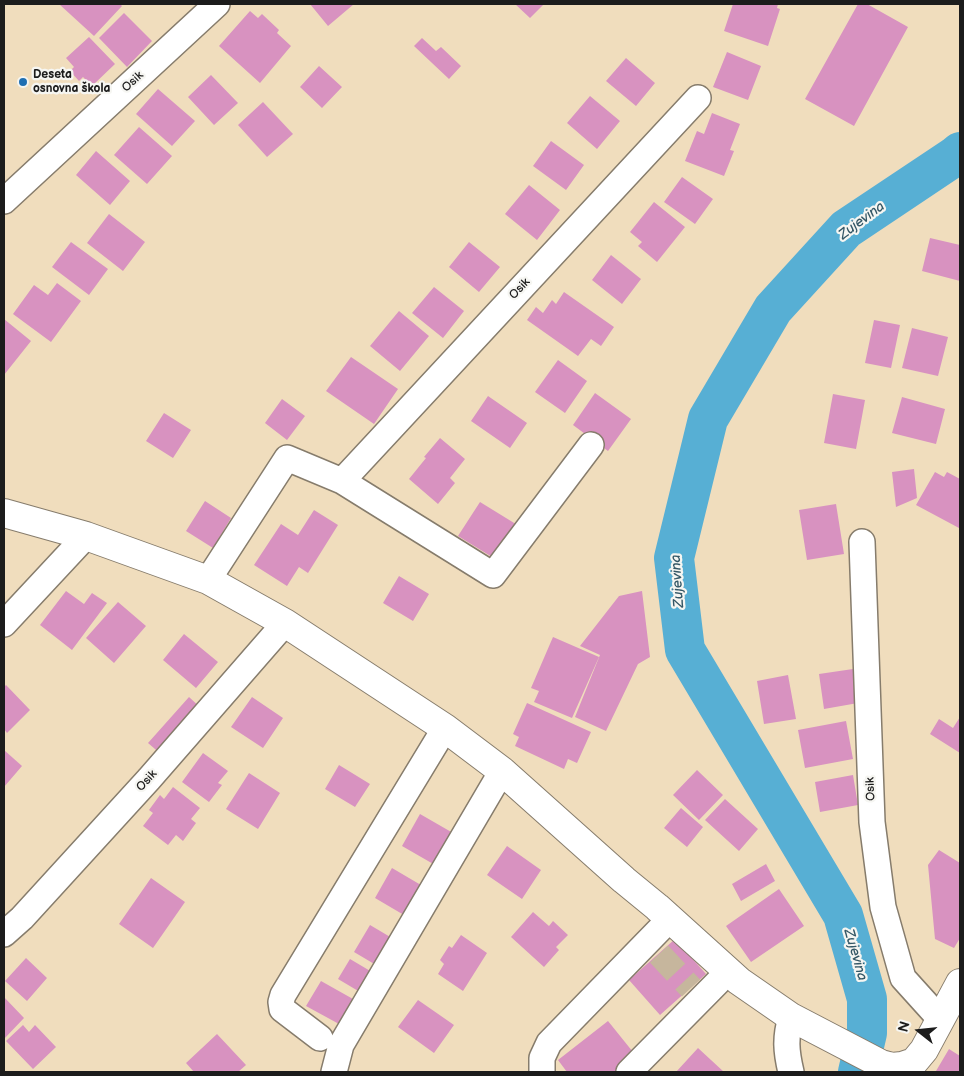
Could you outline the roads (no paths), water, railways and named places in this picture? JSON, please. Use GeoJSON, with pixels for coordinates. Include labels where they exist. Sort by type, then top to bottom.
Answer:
{"type":"FeatureCollection","features":[{"type":"Feature","properties":{"kind":"main road"},"geometry":{"type":"LineString","coordinates":[[4,513],[86,536],[208,580],[285,623],[445,728],[502,771],[624,880],[728,982],[822,1032],[899,1068],[914,1062],[924,1050],[960,983]]}},
{"type":"Feature","properties":{"kind":"street","name":"Osik"},"geometry":{"type":"LineString","coordinates":[[4,201],[217,4]]}},
{"type":"Feature","properties":{"kind":"street","name":"Osik"},"geometry":{"type":"LineString","coordinates":[[342,481],[698,98]]}},
{"type":"Feature","properties":{"kind":"street"},"geometry":{"type":"LineString","coordinates":[[208,580],[287,458],[342,481],[493,575],[591,445]]}},
{"type":"Feature","properties":{"kind":"street"},"geometry":{"type":"LineString","coordinates":[[4,624],[86,536]]}},
{"type":"Feature","properties":{"kind":"street","name":"Osik"},"geometry":{"type":"LineString","coordinates":[[862,542],[872,822],[884,906],[903,978],[940,1019]]}},
{"type":"Feature","properties":{"kind":"street","name":"Osik"},"geometry":{"type":"LineString","coordinates":[[4,934],[22,918],[149,779],[285,623]]}},
{"type":"Feature","properties":{"kind":"street"},"geometry":{"type":"LineString","coordinates":[[320,1038],[282,1009],[283,995],[445,728]]}},
{"type":"Feature","properties":{"kind":"street"},"geometry":{"type":"LineString","coordinates":[[334,1072],[341,1045],[502,771]]}},
{"type":"Feature","properties":{"kind":"street"},"geometry":{"type":"LineString","coordinates":[[659,954],[660,916]]}},
{"type":"Feature","properties":{"kind":"street"},"geometry":{"type":"LineString","coordinates":[[542,1072],[542,1058],[550,1043],[660,916]]}},
{"type":"Feature","properties":{"kind":"street"},"geometry":{"type":"LineString","coordinates":[[691,988],[728,982]]}},
{"type":"Feature","properties":{"kind":"street"},"geometry":{"type":"LineString","coordinates":[[629,1072],[728,982]]}},
{"type":"Feature","properties":{"kind":"street"},"geometry":{"type":"LineString","coordinates":[[791,1072],[786,1051],[786,1040],[787,1030],[792,1017]]}},
{"type":"Feature","properties":{"kind":"waterway","name":"Zujevina"},"geometry":{"type":"LineString","coordinates":[[858,1072],[867,1033],[867,999],[843,915],[685,650],[674,558],[708,419],[773,309],[846,229],[960,152]]}},
{"type":"Feature","properties":{"kind":"tunnel"},"geometry":{"type":"LineString","coordinates":[[659,954],[691,988]]}},
{"type":"Feature","properties":{"kind":"place","name":"Deseta osnovna škola"},"geometry":{"type":"Point","coordinates":[23,82]}}]}
